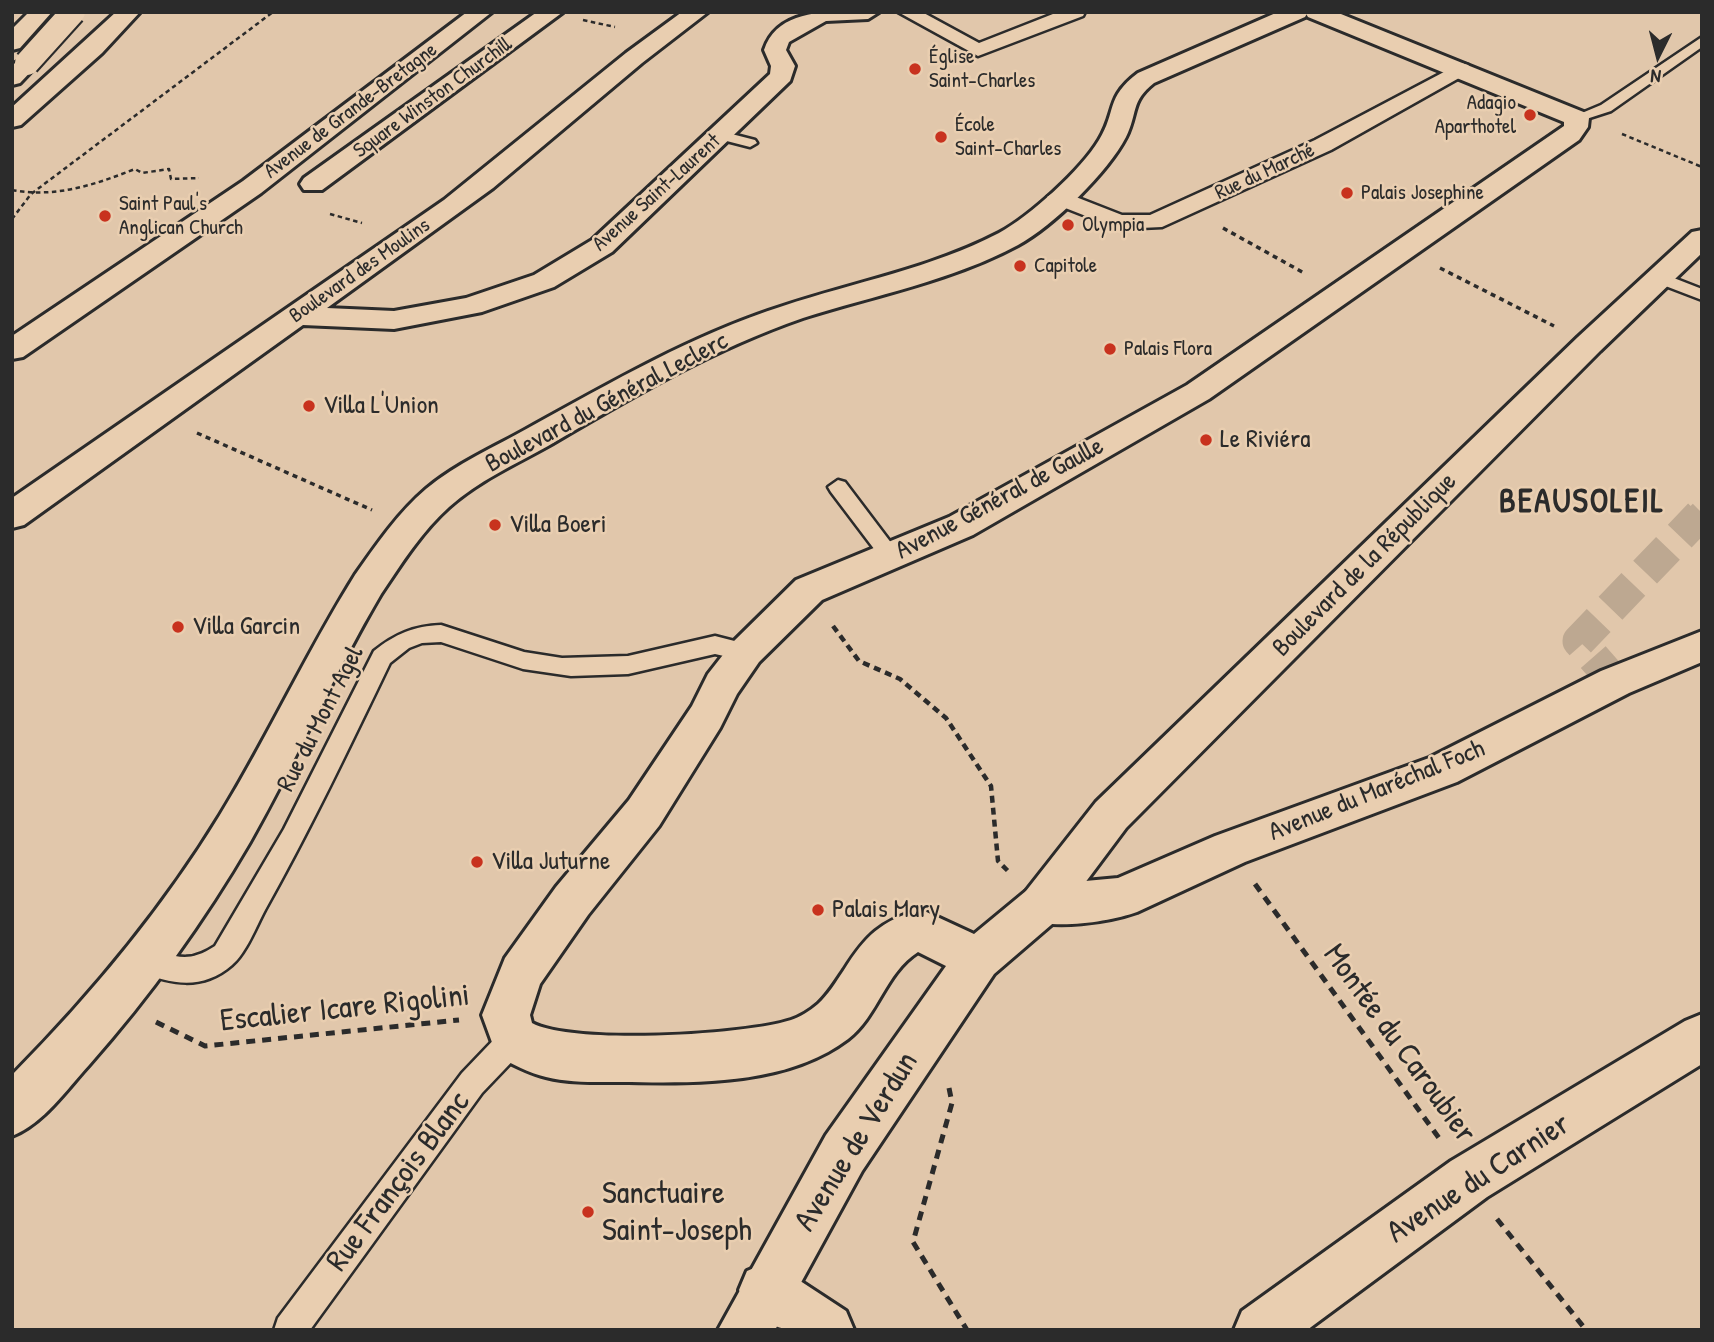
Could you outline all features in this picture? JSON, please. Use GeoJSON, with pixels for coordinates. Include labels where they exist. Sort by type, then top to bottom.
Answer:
{"type":"FeatureCollection","features":[{"type":"Feature","properties":{"kind":"street"},"geometry":{"type":"LineString","coordinates":[[12,43],[41,12]]}},
{"type":"Feature","properties":{"kind":"street"},"geometry":{"type":"LineString","coordinates":[[12,78],[73,12]]}},
{"type":"Feature","properties":{"kind":"street"},"geometry":{"type":"LineString","coordinates":[[12,120],[94,48],[129,12]]}},
{"type":"Feature","properties":{"kind":"street","name":"Avenue de Grande-Bretagne"},"geometry":{"type":"LineString","coordinates":[[12,350],[252,187],[481,12]]}},
{"type":"Feature","properties":{"kind":"street","name":"Boulevard des Moulins"},"geometry":{"type":"LineString","coordinates":[[12,516],[153,414],[455,205],[660,37],[697,12]]}},
{"type":"Feature","properties":{"kind":"street","name":"Avenue Saint-Laurent"},"geometry":{"type":"LineString","coordinates":[[296,316],[394,320],[472,306],[544,281],[603,246],[782,76],[783,66],[775,50],[779,38],[821,15],[868,12]]}},
{"type":"Feature","properties":{"kind":"street"},"geometry":{"type":"LineString","coordinates":[[907,12],[978,50],[1076,12]]}},
{"type":"Feature","properties":{"kind":"street","name":"Boulevard du Général Leclerc"},"geometry":{"type":"LineString","coordinates":[[12,1111],[114,1002],[147,962],[236,828],[368,580],[426,508],[470,475],[597,403],[760,324],[977,254],[1016,235],[1091,168],[1116,133],[1121,101],[1129,90],[1146,78],[1297,12]]}},
{"type":"Feature","properties":{"kind":"street"},"geometry":{"type":"LineString","coordinates":[[1316,12],[1577,118]]}},
{"type":"Feature","properties":{"kind":"street","name":"Square Winston Churchill"},"geometry":{"type":"LineString","coordinates":[[313,184],[563,15]]}},
{"type":"Feature","properties":{"kind":"street","name":"Rue du Marché"},"geometry":{"type":"LineString","coordinates":[[1058,197],[1119,222],[1154,222],[1323,145],[1461,69]]}},
{"type":"Feature","properties":{"kind":"street","name":"Avenue Général de Gaulle"},"geometry":{"type":"LineString","coordinates":[[510,1027],[521,973],[572,901],[644,813],[706,717],[722,685],[747,652],[809,590],[961,526],[1198,392],[1570,135],[1576,127],[1577,118]]}},
{"type":"Feature","properties":{"kind":"street","name":"Boulevard de la République"},"geometry":{"type":"LineString","coordinates":[[978,959],[1042,905],[1111,815],[1589,344],[1702,238]]}},
{"type":"Feature","properties":{"kind":"street","name":"Avenue du Maréchal Foch"},"geometry":{"type":"LineString","coordinates":[[1042,905],[1121,898],[1230,849],[1443,770],[1615,682],[1702,646]]}},
{"type":"Feature","properties":{"kind":"street"},"geometry":{"type":"LineString","coordinates":[[510,1027],[544,1053],[583,1057],[677,1060],[774,1048],[806,1038],[834,1020],[887,946],[902,935],[920,930],[978,959]]}},
{"type":"Feature","properties":{"kind":"street","name":"Avenue de Verdun"},"geometry":{"type":"LineString","coordinates":[[756,1310],[844,1153],[978,959]]}},
{"type":"Feature","properties":{"kind":"street","name":"Avenue du Carnier"},"geometry":{"type":"LineString","coordinates":[[1261,1330],[1469,1179],[1702,1038]]}},
{"type":"Feature","properties":{"kind":"street"},"geometry":{"type":"LineString","coordinates":[[756,1310],[827,1330]]}},
{"type":"Feature","properties":{"kind":"lane"},"geometry":{"type":"LineString","coordinates":[[1577,118],[1606,108],[1702,41]]}},
{"type":"Feature","properties":{"kind":"lane"},"geometry":{"type":"LineString","coordinates":[[720,135],[750,143]]}},
{"type":"Feature","properties":{"kind":"lane"},"geometry":{"type":"LineString","coordinates":[[1661,278],[1702,295]]}},
{"type":"Feature","properties":{"kind":"lane"},"geometry":{"type":"LineString","coordinates":[[838,487],[891,557]]}},
{"type":"Feature","properties":{"kind":"lane","name":"Rue du Mont Agel"},"geometry":{"type":"LineString","coordinates":[[147,962],[178,974],[209,966],[225,955],[293,837],[382,657],[398,640],[430,633],[451,634],[508,657],[547,666],[617,667],[717,645],[747,652]]}},
{"type":"Feature","properties":{"kind":"lane","name":"Rue François Blanc"},"geometry":{"type":"LineString","coordinates":[[290,1330],[472,1083],[510,1027]]}},
{"type":"Feature","properties":{"kind":"path"},"geometry":{"type":"LineString","coordinates":[[12,219],[31,194],[274,12]]}},
{"type":"Feature","properties":{"kind":"path"},"geometry":{"type":"LineString","coordinates":[[563,15],[622,29]]}},
{"type":"Feature","properties":{"kind":"path"},"geometry":{"type":"LineString","coordinates":[[1577,118],[1702,167]]}},
{"type":"Feature","properties":{"kind":"path"},"geometry":{"type":"LineString","coordinates":[[12,190],[31,194],[76,191],[135,169],[142,173],[169,169],[171,179],[209,177]]}},
{"type":"Feature","properties":{"kind":"path"},"geometry":{"type":"LineString","coordinates":[[1186,208],[1338,293]]}},
{"type":"Feature","properties":{"kind":"path"},"geometry":{"type":"LineString","coordinates":[[1404,250],[1589,344]]}},
{"type":"Feature","properties":{"kind":"path"},"geometry":{"type":"LineString","coordinates":[[188,429],[411,527]]}},
{"type":"Feature","properties":{"kind":"path"},"geometry":{"type":"LineString","coordinates":[[809,590],[859,661],[900,679],[946,718],[991,786],[998,861],[1042,905]]}},
{"type":"Feature","properties":{"kind":"path","name":"Montée du Caroubier"},"geometry":{"type":"LineString","coordinates":[[1230,849],[1469,1179],[1586,1330]]}},
{"type":"Feature","properties":{"kind":"path","name":"Escalier Icare Rigolini"},"geometry":{"type":"LineString","coordinates":[[114,1002],[205,1046],[510,1027]]}},
{"type":"Feature","properties":{"kind":"path"},"geometry":{"type":"LineString","coordinates":[[919,1044],[946,1067],[952,1103],[913,1242],[967,1330]]}},
{"type":"Feature","properties":{"kind":"tunnel"},"geometry":{"type":"LineString","coordinates":[[1615,682],[1579,641],[1700,515]]}},
{"type":"Feature","properties":{"kind":"place","name":"Église Saint-Charles"},"geometry":{"type":"Point","coordinates":[915,69]}},
{"type":"Feature","properties":{"kind":"place","name":"Adagio Aparthotel"},"geometry":{"type":"Point","coordinates":[1530,115]}},
{"type":"Feature","properties":{"kind":"place","name":"École Saint-Charles"},"geometry":{"type":"Point","coordinates":[941,137]}},
{"type":"Feature","properties":{"kind":"place","name":"Palais Josephine"},"geometry":{"type":"Point","coordinates":[1347,193]}},
{"type":"Feature","properties":{"kind":"place","name":"Saint Paul's Anglican Church"},"geometry":{"type":"Point","coordinates":[105,216]}},
{"type":"Feature","properties":{"kind":"place","name":"Olympia"},"geometry":{"type":"Point","coordinates":[1068,225]}},
{"type":"Feature","properties":{"kind":"place","name":"Capitole"},"geometry":{"type":"Point","coordinates":[1020,266]}},
{"type":"Feature","properties":{"kind":"place","name":"Palais Flora"},"geometry":{"type":"Point","coordinates":[1110,349]}},
{"type":"Feature","properties":{"kind":"place","name":"Villa L'Union"},"geometry":{"type":"Point","coordinates":[309,406]}},
{"type":"Feature","properties":{"kind":"place","name":"Le Riviéra"},"geometry":{"type":"Point","coordinates":[1206,440]}},
{"type":"Feature","properties":{"kind":"place","name":"Villa Boeri"},"geometry":{"type":"Point","coordinates":[495,525]}},
{"type":"Feature","properties":{"kind":"place","name":"Villa Garcin"},"geometry":{"type":"Point","coordinates":[178,627]}},
{"type":"Feature","properties":{"kind":"place","name":"Villa Juturne"},"geometry":{"type":"Point","coordinates":[477,862]}},
{"type":"Feature","properties":{"kind":"place","name":"Palais Mary"},"geometry":{"type":"Point","coordinates":[818,910]}},
{"type":"Feature","properties":{"kind":"place","name":"Sanctuaire Saint-Joseph"},"geometry":{"type":"Point","coordinates":[588,1212]}},
{"type":"Feature","properties":{"kind":"district","name":"BEAUSOLEIL"},"geometry":{"type":"Point","coordinates":[1582,503]}}]}
